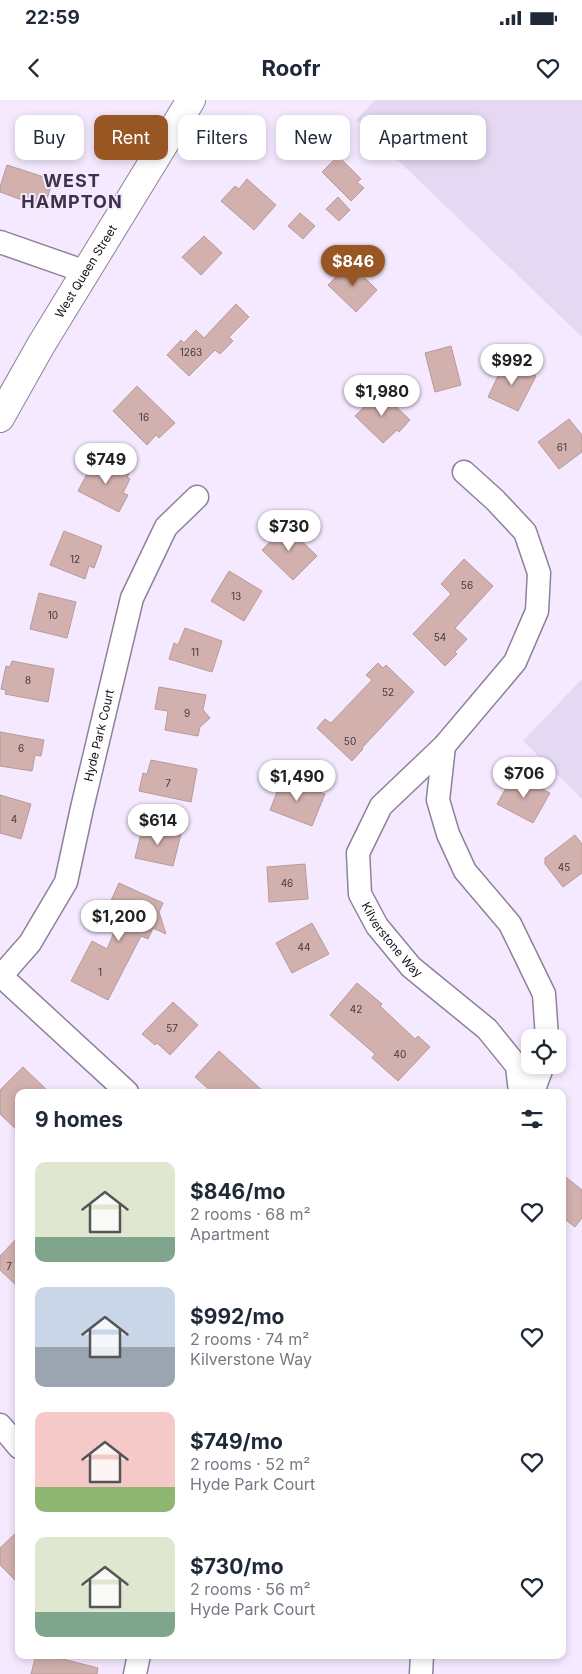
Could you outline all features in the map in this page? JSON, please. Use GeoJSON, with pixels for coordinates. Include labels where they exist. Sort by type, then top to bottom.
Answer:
{"type":"FeatureCollection","features":[{"type":"Feature","properties":{"kind":"main road","name":"West Queen Street"},"geometry":{"type":"LineString","coordinates":[[0,417],[41,345],[191,100]]}},
{"type":"Feature","properties":{"kind":"street"},"geometry":{"type":"LineString","coordinates":[[0,242],[86,272]]}},
{"type":"Feature","properties":{"kind":"street","name":"Kilverstone Way"},"geometry":{"type":"LineString","coordinates":[[464,472],[495,500],[525,532],[540,573],[537,611],[516,662],[444,746],[381,806],[358,853],[360,894],[377,926],[411,967],[487,1029],[517,1066],[520,1089]]}},
{"type":"Feature","properties":{"kind":"street","name":"Hyde Park Court"},"geometry":{"type":"LineString","coordinates":[[0,976],[30,943],[66,882],[132,598],[166,527],[197,497]]}},
{"type":"Feature","properties":{"kind":"street"},"geometry":{"type":"LineString","coordinates":[[444,746],[438,800],[448,834],[465,871],[510,924],[544,994],[546,1029]]}},
{"type":"Feature","properties":{"kind":"street"},"geometry":{"type":"LineString","coordinates":[[0,976],[124,1089]]}},
{"type":"Feature","properties":{"kind":"street"},"geometry":{"type":"LineString","coordinates":[[534,1089],[540,1074]]}},
{"type":"Feature","properties":{"kind":"street"},"geometry":{"type":"LineString","coordinates":[[0,1425],[15,1442]]}},
{"type":"Feature","properties":{"kind":"street"},"geometry":{"type":"LineString","coordinates":[[135,1674],[138,1659]]}},
{"type":"Feature","properties":{"kind":"street"},"geometry":{"type":"LineString","coordinates":[[421,1674],[422,1659]]}},
{"type":"Feature","properties":{"kind":"shaded area"},"geometry":{"type":"Polygon","coordinates":[[[375,100],[582,100],[582,337],[398,160],[486,160],[486,115],[361,115],[375,100]]]}},
{"type":"Feature","properties":{"kind":"shaded area"},"geometry":{"type":"Polygon","coordinates":[[[360,116],[360,124],[356,120],[360,116]]]}},
{"type":"Feature","properties":{"kind":"shaded area"},"geometry":{"type":"Polygon","coordinates":[[[582,679],[582,799],[523,741],[582,679]]]}},
{"type":"Feature","properties":{"kind":"building"},"geometry":{"type":"Polygon","coordinates":[[[334,160],[342,160],[361,179],[357,182],[364,188],[351,201],[322,172],[334,160]]]}},
{"type":"Feature","properties":{"kind":"building"},"geometry":{"type":"Polygon","coordinates":[[[7,165],[53,180],[44,208],[0,192],[7,165]]]}},
{"type":"Feature","properties":{"kind":"building"},"geometry":{"type":"Polygon","coordinates":[[[247,179],[276,205],[254,230],[221,201],[235,186],[239,189],[247,179]]]}},
{"type":"Feature","properties":{"kind":"building"},"geometry":{"type":"Polygon","coordinates":[[[338,197],[350,210],[339,221],[326,209],[338,197]]]}},
{"type":"Feature","properties":{"kind":"building"},"geometry":{"type":"Polygon","coordinates":[[[300,213],[315,226],[303,239],[288,226],[300,213]]]}},
{"type":"Feature","properties":{"kind":"building"},"geometry":{"type":"Polygon","coordinates":[[[204,236],[222,253],[201,275],[182,257],[204,236]]]}},
{"type":"Feature","properties":{"kind":"building"},"geometry":{"type":"Polygon","coordinates":[[[350,263],[377,290],[356,312],[328,285],[350,263]]]}},
{"type":"Feature","properties":{"kind":"building"},"geometry":{"type":"Polygon","coordinates":[[[236,304],[249,317],[229,337],[233,341],[220,354],[215,350],[189,376],[167,355],[181,340],[184,343],[196,330],[204,338],[236,304]]]}},
{"type":"Feature","properties":{"kind":"building"},"geometry":{"type":"Polygon","coordinates":[[[451,346],[461,385],[435,392],[425,353],[451,346]]]}},
{"type":"Feature","properties":{"kind":"building"},"geometry":{"type":"Polygon","coordinates":[[[505,361],[536,376],[518,411],[488,397],[505,361]]]}},
{"type":"Feature","properties":{"kind":"building"},"geometry":{"type":"Polygon","coordinates":[[[137,386],[175,423],[159,438],[156,435],[147,445],[113,411],[137,386]]]}},
{"type":"Feature","properties":{"kind":"building"},"geometry":{"type":"Polygon","coordinates":[[[380,391],[410,420],[399,432],[397,430],[383,443],[355,416],[380,391]]]}},
{"type":"Feature","properties":{"kind":"building"},"geometry":{"type":"Polygon","coordinates":[[[569,419],[582,435],[582,452],[559,469],[538,442],[569,419]]]}},
{"type":"Feature","properties":{"kind":"building"},"geometry":{"type":"Polygon","coordinates":[[[96,457],[129,474],[127,477],[130,479],[123,493],[128,495],[119,512],[78,491],[96,457]]]}},
{"type":"Feature","properties":{"kind":"building"},"geometry":{"type":"Polygon","coordinates":[[[282,522],[317,556],[293,580],[262,550],[274,538],[270,534],[282,522]]]}},
{"type":"Feature","properties":{"kind":"building"},"geometry":{"type":"Polygon","coordinates":[[[64,531],[102,546],[94,568],[89,566],[85,579],[50,565],[64,531]]]}},
{"type":"Feature","properties":{"kind":"building"},"geometry":{"type":"Polygon","coordinates":[[[464,559],[493,586],[455,628],[467,639],[455,652],[457,654],[445,666],[413,634],[451,594],[441,584],[464,559]]]}},
{"type":"Feature","properties":{"kind":"building"},"geometry":{"type":"Polygon","coordinates":[[[229,571],[262,591],[244,621],[211,601],[229,571]]]}},
{"type":"Feature","properties":{"kind":"building"},"geometry":{"type":"Polygon","coordinates":[[[39,593],[76,602],[67,638],[30,629],[39,593]]]}},
{"type":"Feature","properties":{"kind":"building"},"geometry":{"type":"Polygon","coordinates":[[[185,628],[222,641],[212,672],[169,659],[174,643],[178,645],[185,628]]]}},
{"type":"Feature","properties":{"kind":"building"},"geometry":{"type":"Polygon","coordinates":[[[12,661],[54,669],[48,702],[5,694],[6,690],[1,689],[6,666],[10,667],[12,661]]]}},
{"type":"Feature","properties":{"kind":"building"},"geometry":{"type":"Polygon","coordinates":[[[378,663],[383,668],[386,665],[414,692],[352,761],[317,728],[325,719],[332,724],[372,680],[366,675],[378,663]]]}},
{"type":"Feature","properties":{"kind":"building"},"geometry":{"type":"Polygon","coordinates":[[[159,687],[206,695],[203,710],[210,718],[200,727],[198,736],[165,730],[168,711],[155,709],[159,687]]]}},
{"type":"Feature","properties":{"kind":"building"},"geometry":{"type":"Polygon","coordinates":[[[0,732],[44,740],[41,756],[35,755],[32,771],[0,766],[0,732]]]}},
{"type":"Feature","properties":{"kind":"building"},"geometry":{"type":"Polygon","coordinates":[[[151,760],[197,769],[191,802],[139,791],[143,773],[147,774],[151,760]]]}},
{"type":"Feature","properties":{"kind":"building"},"geometry":{"type":"Polygon","coordinates":[[[514,774],[550,793],[533,823],[497,804],[514,774]]]}},
{"type":"Feature","properties":{"kind":"building"},"geometry":{"type":"Polygon","coordinates":[[[283,777],[325,794],[312,826],[270,810],[283,777]]]}},
{"type":"Feature","properties":{"kind":"building"},"geometry":{"type":"Polygon","coordinates":[[[0,795],[31,804],[21,839],[0,833],[0,795]]]}},
{"type":"Feature","properties":{"kind":"building"},"geometry":{"type":"Polygon","coordinates":[[[143,825],[181,834],[173,866],[135,858],[143,825]]]}},
{"type":"Feature","properties":{"kind":"building"},"geometry":{"type":"Polygon","coordinates":[[[575,835],[582,844],[582,873],[563,887],[545,864],[545,858],[575,835]]]}},
{"type":"Feature","properties":{"kind":"building"},"geometry":{"type":"Polygon","coordinates":[[[305,864],[308,899],[269,902],[267,867],[305,864]]]}},
{"type":"Feature","properties":{"kind":"building"},"geometry":{"type":"Polygon","coordinates":[[[119,883],[163,903],[159,912],[166,934],[153,928],[148,939],[141,936],[108,1000],[71,981],[92,941],[107,949],[124,908],[110,903],[119,883]]]}},
{"type":"Feature","properties":{"kind":"building"},"geometry":{"type":"Polygon","coordinates":[[[312,923],[329,954],[292,973],[276,943],[312,923]]]}},
{"type":"Feature","properties":{"kind":"building"},"geometry":{"type":"Polygon","coordinates":[[[357,983],[382,1004],[380,1006],[415,1039],[418,1036],[430,1047],[398,1081],[372,1058],[375,1054],[330,1015],[357,983]]]}},
{"type":"Feature","properties":{"kind":"building"},"geometry":{"type":"Polygon","coordinates":[[[173,1002],[198,1025],[170,1055],[157,1043],[155,1045],[142,1034],[173,1002]]]}},
{"type":"Feature","properties":{"kind":"building"},"geometry":{"type":"Polygon","coordinates":[[[219,1051],[261,1089],[209,1089],[195,1077],[219,1051]]]}},
{"type":"Feature","properties":{"kind":"building"},"geometry":{"type":"Polygon","coordinates":[[[23,1067],[46,1089],[15,1089],[15,1128],[0,1114],[0,1090],[23,1067]]]}},
{"type":"Feature","properties":{"kind":"building"},"geometry":{"type":"Polygon","coordinates":[[[566,1177],[582,1190],[582,1218],[575,1227],[566,1220],[566,1177]]]}},
{"type":"Feature","properties":{"kind":"building"},"geometry":{"type":"Polygon","coordinates":[[[15,1240],[15,1284],[0,1270],[0,1256],[15,1240]]]}},
{"type":"Feature","properties":{"kind":"building"},"geometry":{"type":"Polygon","coordinates":[[[15,1534],[15,1580],[0,1565],[0,1548],[15,1534]]]}},
{"type":"Feature","properties":{"kind":"building"},"geometry":{"type":"Polygon","coordinates":[[[35,1659],[63,1659],[98,1668],[97,1674],[31,1674],[35,1659]]]}},
{"type":"Feature","properties":{"kind":"district","name":"WEST HAMPTON"},"geometry":{"type":"Point","coordinates":[72,191]}}]}
